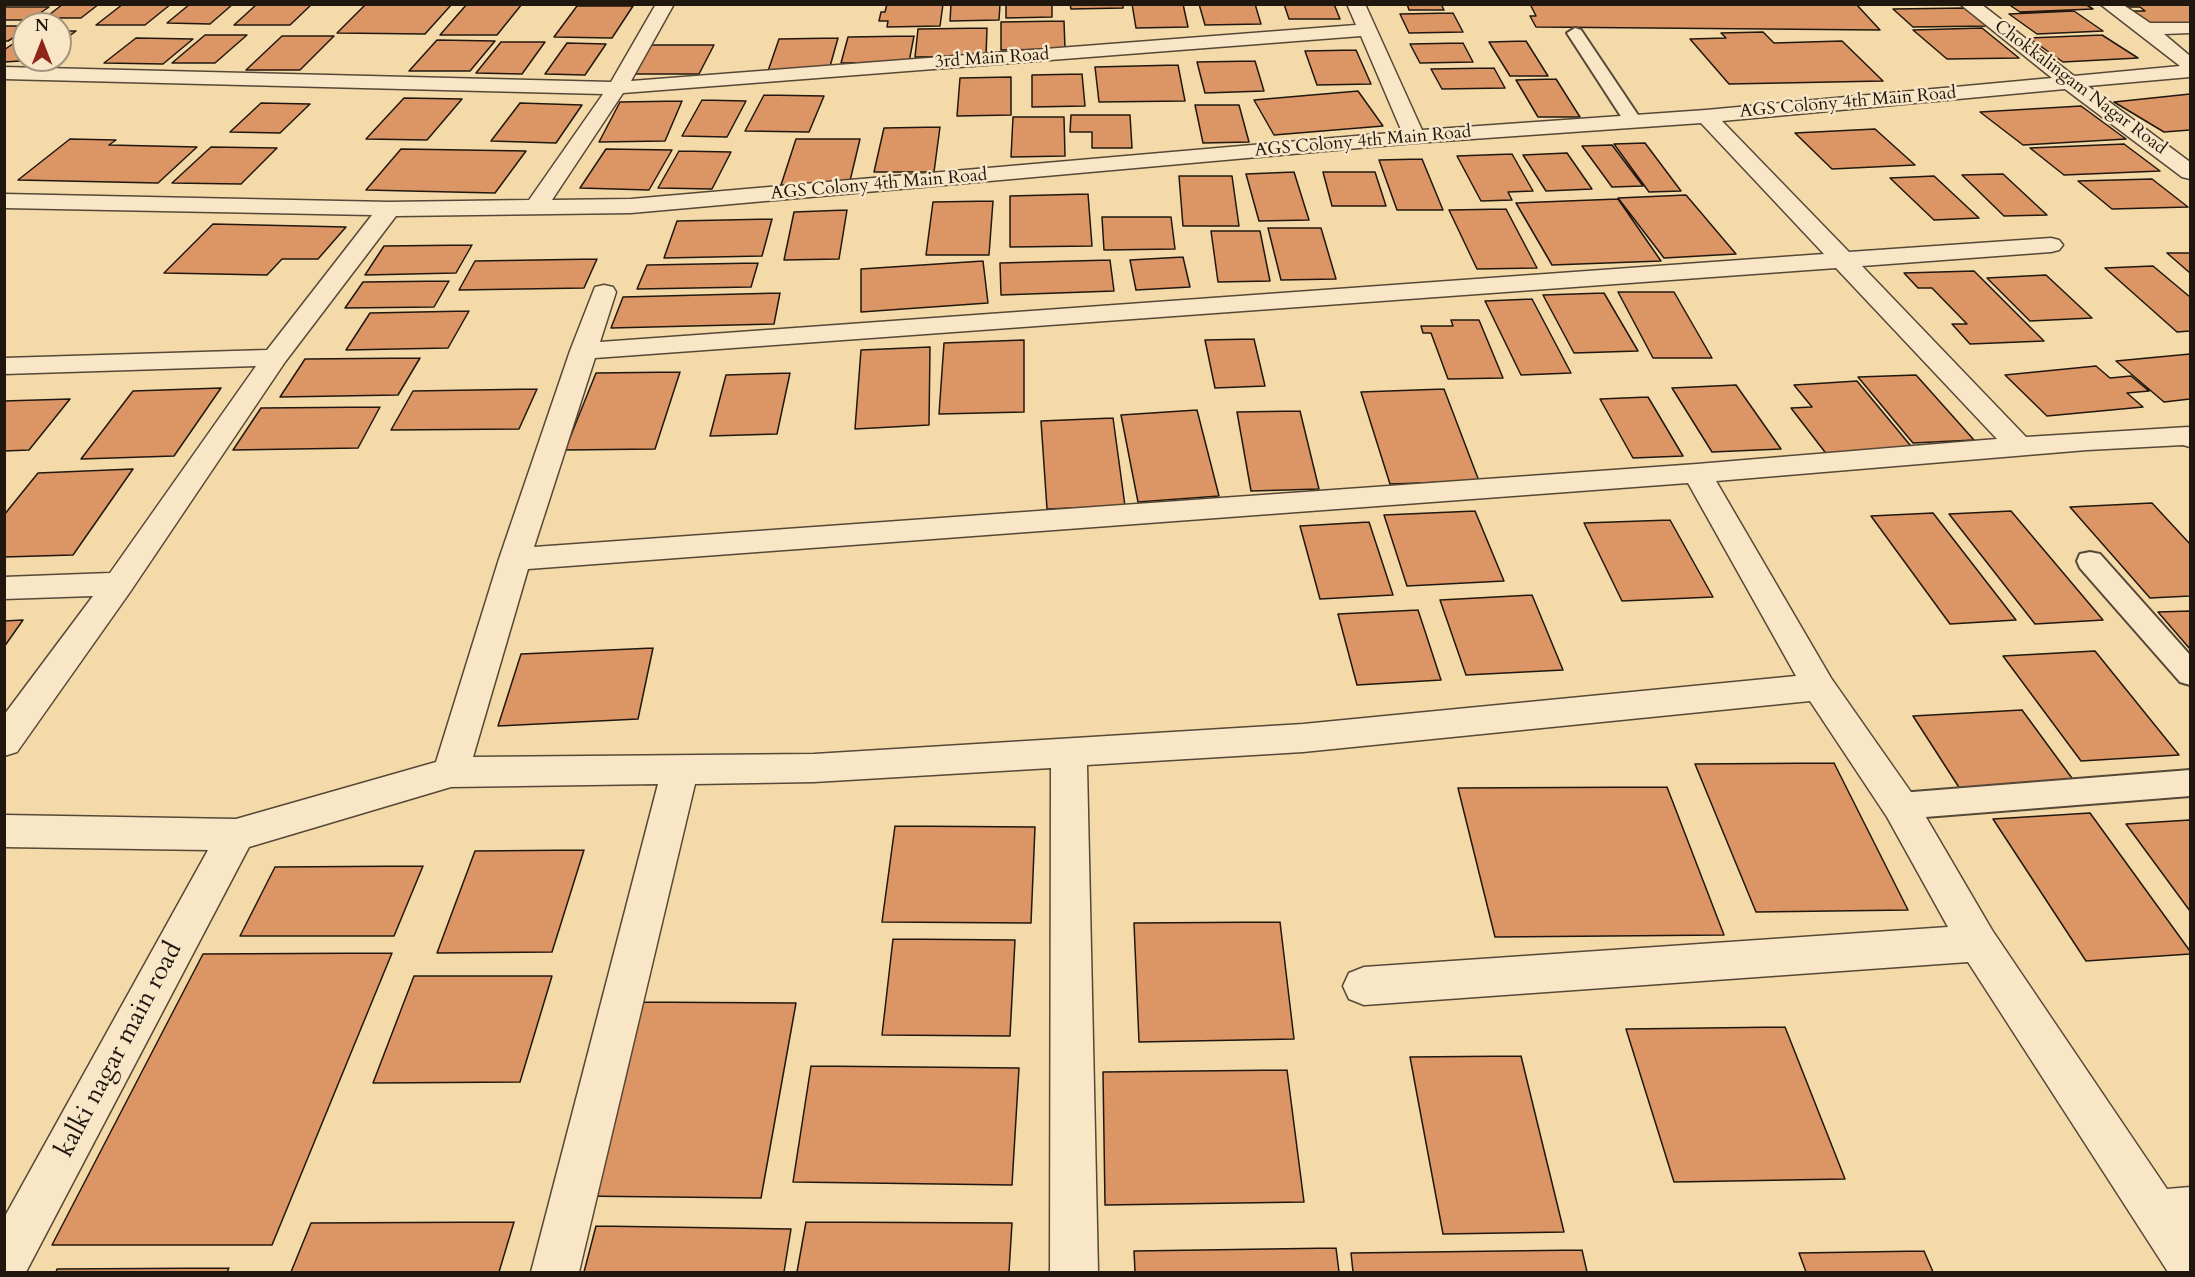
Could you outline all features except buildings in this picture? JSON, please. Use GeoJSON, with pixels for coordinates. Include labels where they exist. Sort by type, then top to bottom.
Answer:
{"type":"FeatureCollection","features":[{"type":"Feature","properties":{"kind":"street"},"geometry":{"type":"LineString","coordinates":[[536,207],[617,88],[665,4]]}},
{"type":"Feature","properties":{"kind":"street"},"geometry":{"type":"LineString","coordinates":[[1356,4],[1415,137]]}},
{"type":"Feature","properties":{"kind":"street","name":"Chokkalingam Nagar Road"},"geometry":{"type":"LineString","coordinates":[[1969,4],[2190,172]]}},
{"type":"Feature","properties":{"kind":"street"},"geometry":{"type":"LineString","coordinates":[[2109,4],[2146,29],[2190,65]]}},
{"type":"Feature","properties":{"kind":"street"},"geometry":{"type":"LineString","coordinates":[[2146,29],[2190,28]]}},
{"type":"Feature","properties":{"kind":"street","name":"3rd Main Road"},"geometry":{"type":"LineString","coordinates":[[4,73],[617,88],[1368,30]]}},
{"type":"Feature","properties":{"kind":"street","name":"AGS Colony 4th Main Road"},"geometry":{"type":"LineString","coordinates":[[4,201],[389,209],[631,206],[1415,137],[1706,116],[2190,71]]}},
{"type":"Feature","properties":{"kind":"street"},"geometry":{"type":"LineString","coordinates":[[1706,116],[2019,447]]}},
{"type":"Feature","properties":{"kind":"street"},"geometry":{"type":"LineString","coordinates":[[4,742],[119,584],[275,358],[389,209]]}},
{"type":"Feature","properties":{"kind":"street"},"geometry":{"type":"LineString","coordinates":[[583,351],[2050,245]]}},
{"type":"Feature","properties":{"kind":"street"},"geometry":{"type":"LineString","coordinates":[[451,772],[515,559],[604,292]]}},
{"type":"Feature","properties":{"kind":"street"},"geometry":{"type":"LineString","coordinates":[[4,366],[275,358]]}},
{"type":"Feature","properties":{"kind":"street"},"geometry":{"type":"LineString","coordinates":[[515,559],[1697,473],[2019,447],[2188,436],[2190,438]]}},
{"type":"Feature","properties":{"kind":"street"},"geometry":{"type":"LineString","coordinates":[[1697,473],[1819,687],[1900,806],[1978,944],[2175,1212],[2190,1264]]}},
{"type":"Feature","properties":{"kind":"street"},"geometry":{"type":"LineString","coordinates":[[4,588],[119,584]]}},
{"type":"Feature","properties":{"kind":"street"},"geometry":{"type":"LineString","coordinates":[[4,831],[236,835],[451,772],[814,768],[1303,738],[1819,687]]}},
{"type":"Feature","properties":{"kind":"street"},"geometry":{"type":"LineString","coordinates":[[1069,752],[1074,1272]]}},
{"type":"Feature","properties":{"kind":"street"},"geometry":{"type":"LineString","coordinates":[[555,1272],[680,769]]}},
{"type":"Feature","properties":{"kind":"street","name":"kalki nagar main road"},"geometry":{"type":"LineString","coordinates":[[4,1266],[236,835]]}},
{"type":"Feature","properties":{"kind":"street"},"geometry":{"type":"LineString","coordinates":[[1364,986],[1978,944]]}},
{"type":"Feature","properties":{"kind":"lane"},"geometry":{"type":"LineString","coordinates":[[1575,33],[1633,121]]}},
{"type":"Feature","properties":{"kind":"lane"},"geometry":{"type":"LineString","coordinates":[[2090,561],[2190,674]]}},
{"type":"Feature","properties":{"kind":"lane"},"geometry":{"type":"LineString","coordinates":[[1900,806],[2190,783]]}}]}
